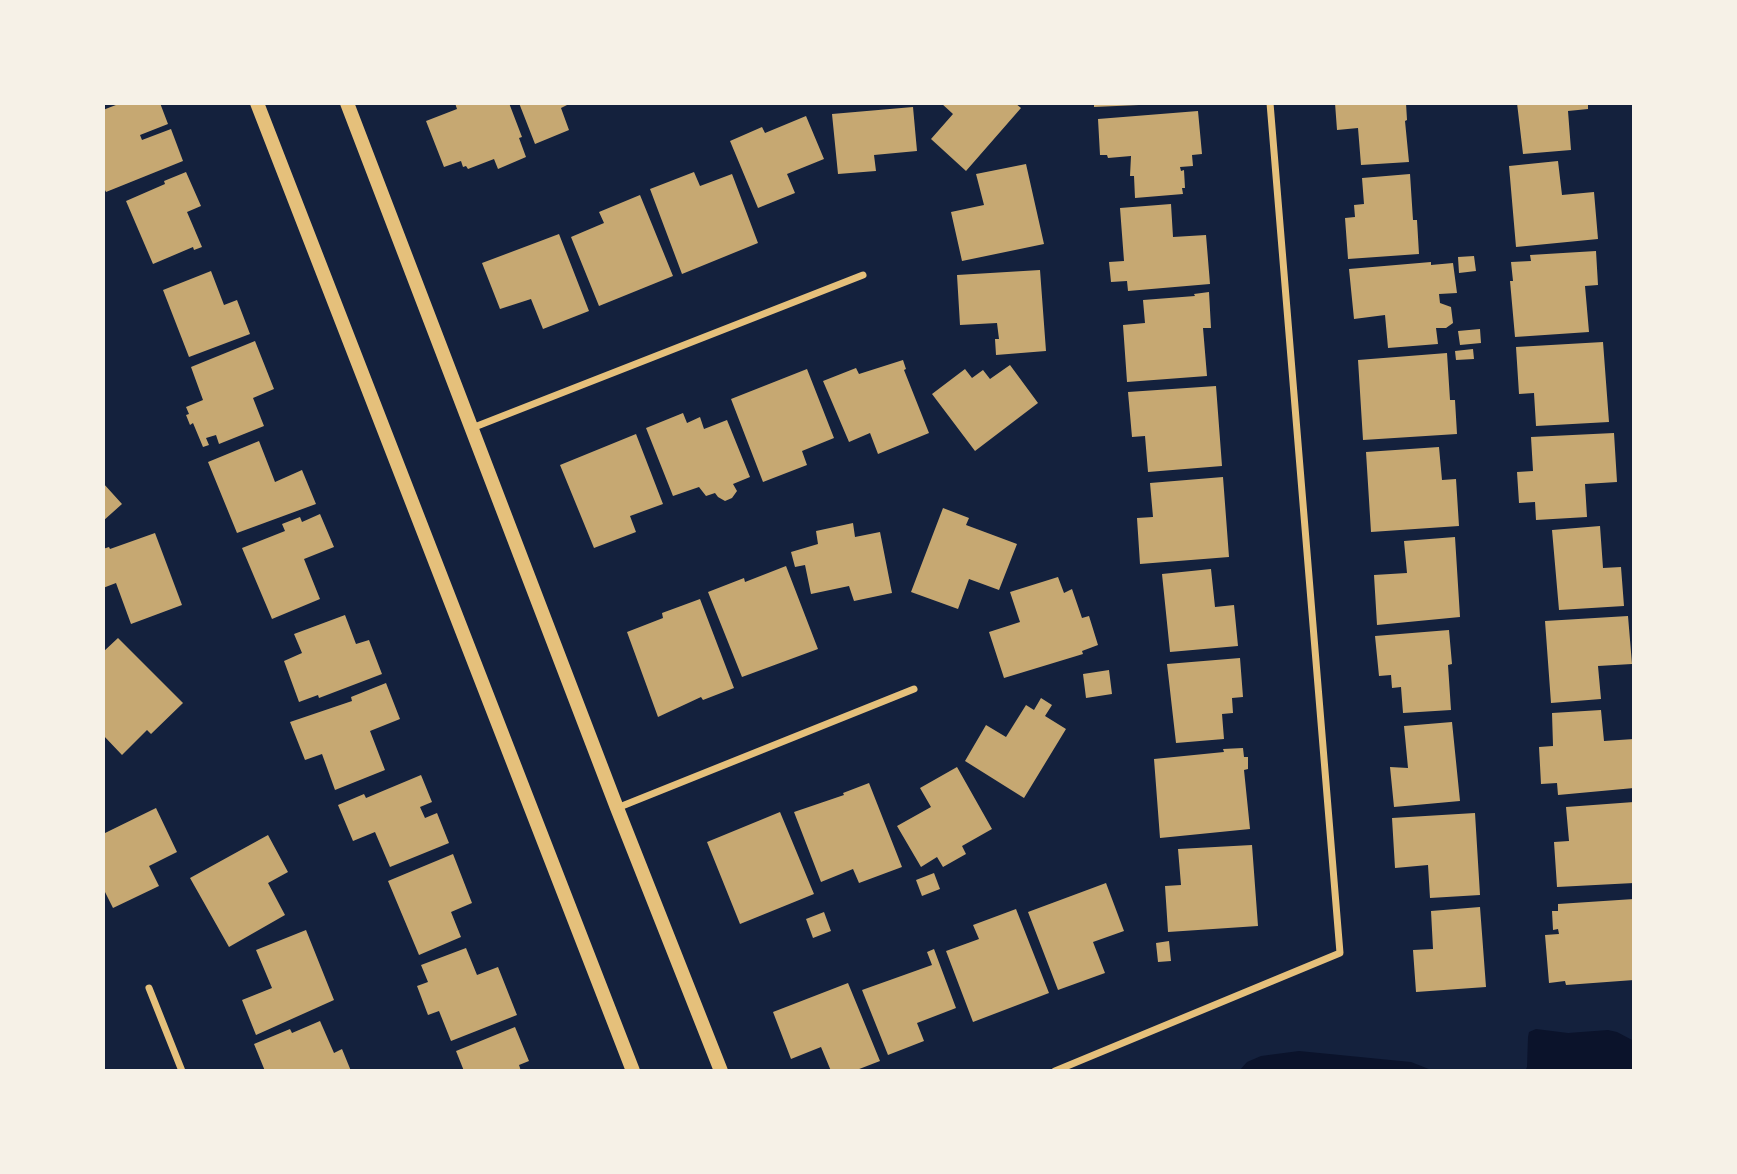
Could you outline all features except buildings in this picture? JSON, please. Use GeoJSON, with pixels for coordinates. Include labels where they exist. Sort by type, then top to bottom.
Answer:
{"type":"FeatureCollection","features":[{"type":"Feature","properties":{"kind":"main road"},"geometry":{"type":"LineString","coordinates":[[257,103],[633,1071]]}},
{"type":"Feature","properties":{"kind":"main road"},"geometry":{"type":"LineString","coordinates":[[346,103],[721,1071]]}},
{"type":"Feature","properties":{"kind":"street"},"geometry":{"type":"LineString","coordinates":[[1055,1071],[1340,953],[1270,103]]}},
{"type":"Feature","properties":{"kind":"street"},"geometry":{"type":"LineString","coordinates":[[472,428],[863,275]]}},
{"type":"Feature","properties":{"kind":"street"},"geometry":{"type":"LineString","coordinates":[[617,808],[914,689]]}},
{"type":"Feature","properties":{"kind":"street"},"geometry":{"type":"LineString","coordinates":[[149,988],[182,1071]]}},
{"type":"Feature","properties":{"kind":"water"},"geometry":{"type":"Polygon","coordinates":[[[1536,1029],[1568,1033],[1608,1030],[1617,1032],[1634,1041],[1634,1071],[1525,1071],[1529,1032],[1536,1029]]]}},
{"type":"Feature","properties":{"kind":"water"},"geometry":{"type":"Polygon","coordinates":[[[1299,1051],[1411,1062],[1434,1071],[1239,1071],[1247,1062],[1261,1056],[1299,1051]]]}}]}
